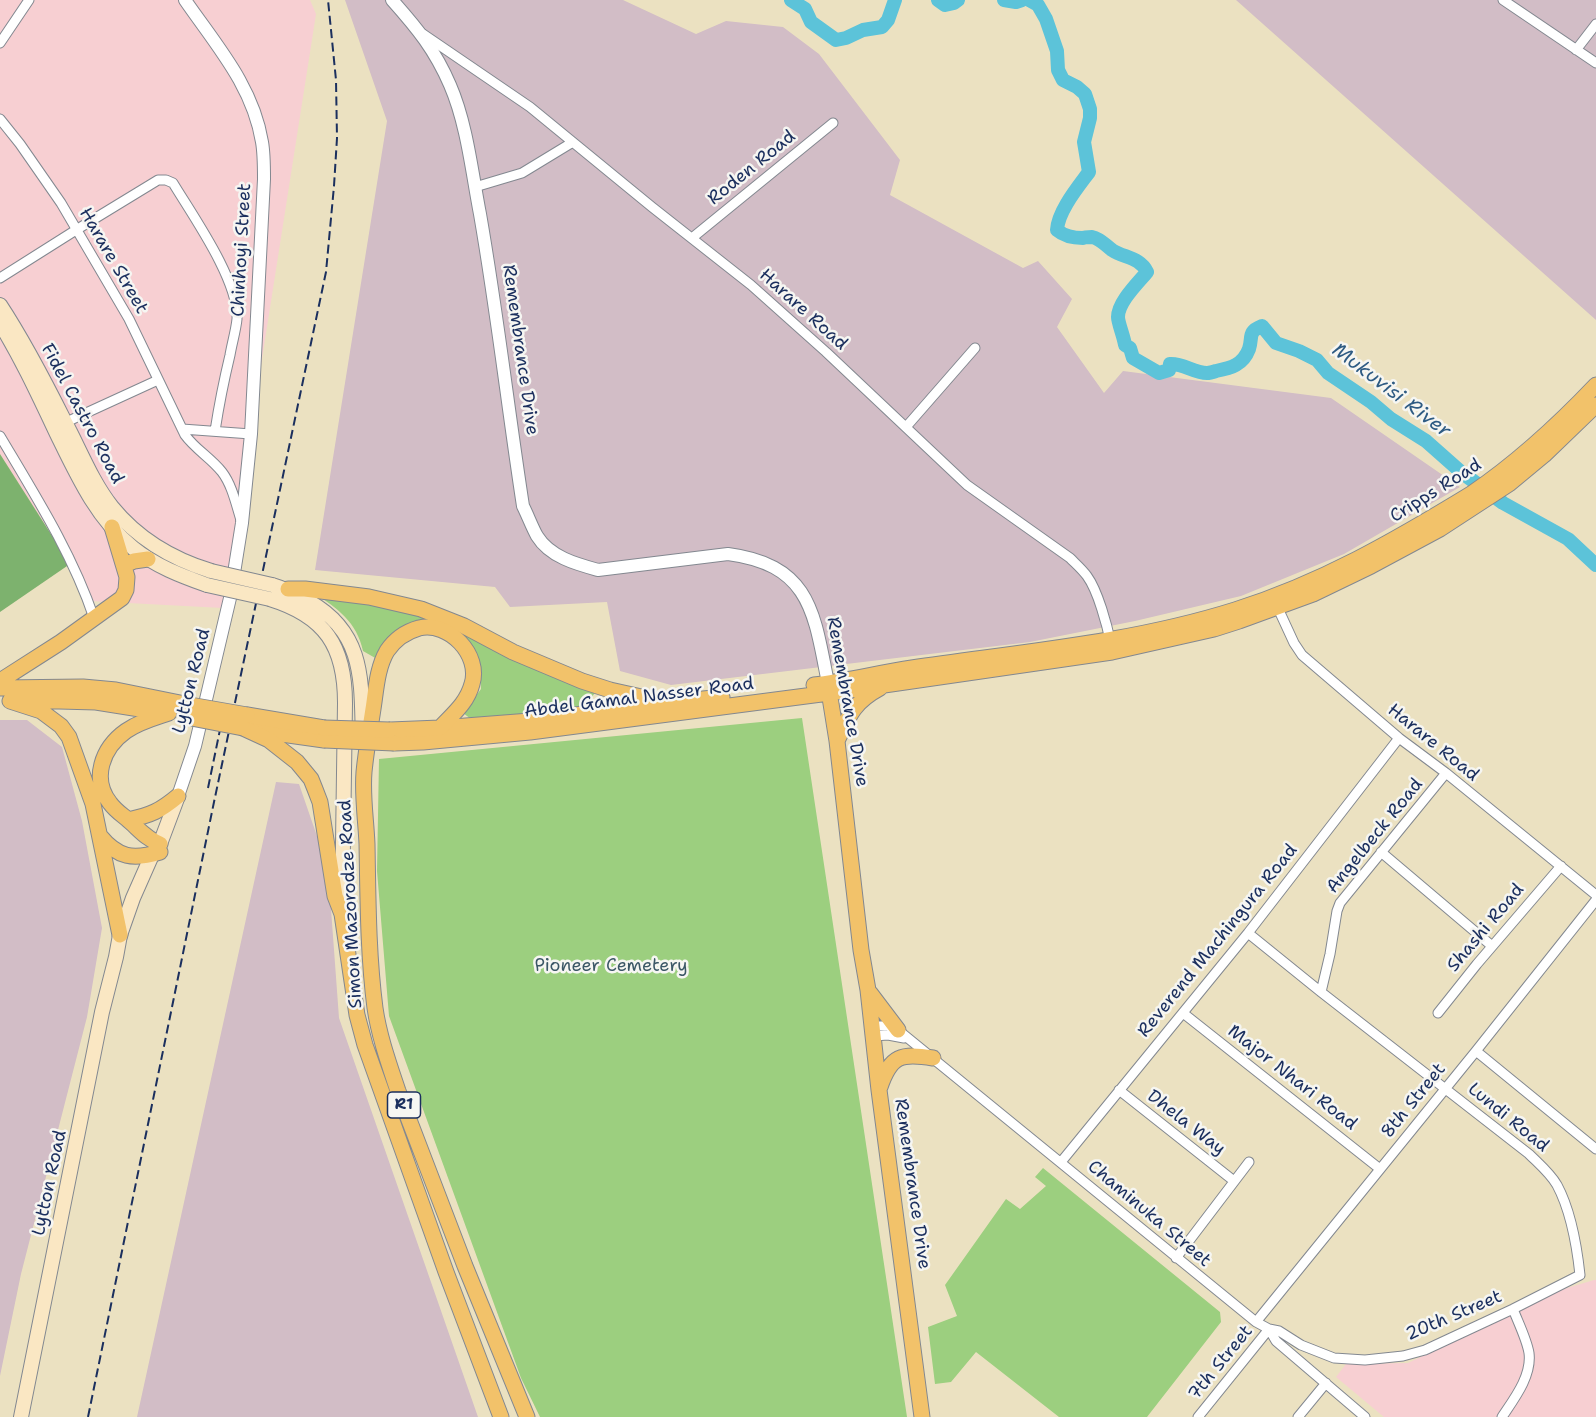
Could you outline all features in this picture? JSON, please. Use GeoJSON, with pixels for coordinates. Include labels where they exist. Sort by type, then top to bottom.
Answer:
{"type":"FeatureCollection","features":[{"type":"Feature","properties":{"kind":"main road","name":"Fidel Castro Road"},"geometry":{"type":"LineString","coordinates":[[0,305],[34,359],[88,495],[123,540],[148,559],[187,578],[209,578],[271,592]]}},
{"type":"Feature","properties":{"kind":"main road","name":"Fidel Castro Road"},"geometry":{"type":"LineString","coordinates":[[0,323],[110,505],[137,532],[169,555],[209,578]]}},
{"type":"Feature","properties":{"kind":"main road","name":"Cripps Road"},"geometry":{"type":"LineString","coordinates":[[1493,488],[1532,446],[1596,385]]}},
{"type":"Feature","properties":{"kind":"main road","name":"Cripps Road"},"geometry":{"type":"LineString","coordinates":[[1275,602],[1313,594],[1440,529],[1476,499],[1544,455],[1596,405]]}},
{"type":"Feature","properties":{"kind":"main road"},"geometry":{"type":"LineString","coordinates":[[0,681],[61,642],[122,598],[128,583],[112,527]]}},
{"type":"Feature","properties":{"kind":"main road"},"geometry":{"type":"LineString","coordinates":[[124,565],[148,559]]}},
{"type":"Feature","properties":{"kind":"main road"},"geometry":{"type":"LineString","coordinates":[[288,589],[369,597],[421,609],[464,626],[513,652],[582,681],[666,703]]}},
{"type":"Feature","properties":{"kind":"main road","name":"Simon Mazorodze Road"},"geometry":{"type":"LineString","coordinates":[[271,592],[288,589],[315,605],[329,615],[342,629],[354,651],[361,693],[371,961],[376,1010],[382,1037],[398,1091],[461,1256],[527,1417]]}},
{"type":"Feature","properties":{"kind":"main road","name":"Simon Mazorodze Road"},"geometry":{"type":"LineString","coordinates":[[271,592],[319,625],[337,649],[345,683],[342,914],[357,1015],[365,1045],[446,1272],[501,1417]]}},
{"type":"Feature","properties":{"kind":"main road","name":"Abdel Gamal Nasser Road"},"geometry":{"type":"LineString","coordinates":[[392,736],[440,728],[530,721],[721,697],[885,685],[1205,631],[1239,621],[1275,602]]}},
{"type":"Feature","properties":{"kind":"main road"},"geometry":{"type":"LineString","coordinates":[[364,774],[382,662],[396,639],[422,627],[445,630],[452,635],[469,655],[472,669],[473,681],[463,704],[440,728]]}},
{"type":"Feature","properties":{"kind":"main road","name":"Abdel Gamal Nasser Road"},"geometry":{"type":"LineString","coordinates":[[0,688],[83,687],[116,690],[188,711],[246,724],[324,734],[392,736],[423,742],[530,732],[829,688],[912,668],[1111,646]]}},
{"type":"Feature","properties":{"kind":"main road"},"geometry":{"type":"LineString","coordinates":[[837,741],[849,716],[864,697],[885,685]]}},
{"type":"Feature","properties":{"kind":"main road","name":"Remembrance Drive"},"geometry":{"type":"LineString","coordinates":[[829,688],[922,1417]]}},
{"type":"Feature","properties":{"kind":"main road","name":"Abdel Gamal Nasser Road"},"geometry":{"type":"LineString","coordinates":[[5,701],[96,702],[169,713],[188,711]]}},
{"type":"Feature","properties":{"kind":"main road"},"geometry":{"type":"LineString","coordinates":[[5,701],[41,711],[61,726],[69,736],[93,804],[120,935]]}},
{"type":"Feature","properties":{"kind":"main road"},"geometry":{"type":"LineString","coordinates":[[100,836],[109,847],[123,855],[137,857],[157,850],[148,838],[110,804],[104,794],[100,777],[103,760],[108,751],[126,731],[169,713]]}},
{"type":"Feature","properties":{"kind":"main road"},"geometry":{"type":"LineString","coordinates":[[246,724],[297,762],[310,779],[320,802],[335,896],[342,914]]}},
{"type":"Feature","properties":{"kind":"main road"},"geometry":{"type":"LineString","coordinates":[[128,820],[154,813],[178,796]]}},
{"type":"Feature","properties":{"kind":"main road","name":"Lytton Road"},"geometry":{"type":"LineString","coordinates":[[21,1417],[102,1012],[120,935],[133,898],[157,850],[178,796]]}},
{"type":"Feature","properties":{"kind":"main road","name":"Lytton Road"},"geometry":{"type":"LineString","coordinates":[[116,957],[158,863],[157,850]]}},
{"type":"Feature","properties":{"kind":"main road"},"geometry":{"type":"LineString","coordinates":[[868,990],[903,1034]]}},
{"type":"Feature","properties":{"kind":"main road"},"geometry":{"type":"LineString","coordinates":[[879,1090],[886,1072],[898,1059],[913,1054],[933,1058]]}},
{"type":"Feature","properties":{"kind":"street"},"geometry":{"type":"LineString","coordinates":[[0,43],[29,0]]}},
{"type":"Feature","properties":{"kind":"street","name":"Chinhoyi Street"},"geometry":{"type":"LineString","coordinates":[[185,0],[226,55],[249,95],[263,143],[264,179],[251,434],[242,523]]}},
{"type":"Feature","properties":{"kind":"street","name":"Remembrance Drive"},"geometry":{"type":"LineString","coordinates":[[392,0],[421,33],[436,56],[451,87],[466,140],[488,263],[523,506],[538,538],[558,556],[578,565],[598,570],[728,554],[747,556],[770,564],[795,584],[809,603],[829,688]]}},
{"type":"Feature","properties":{"kind":"street"},"geometry":{"type":"LineString","coordinates":[[1503,0],[1596,63]]}},
{"type":"Feature","properties":{"kind":"street"},"geometry":{"type":"LineString","coordinates":[[1576,50],[1596,24]]}},
{"type":"Feature","properties":{"kind":"street","name":"Harare Road"},"geometry":{"type":"LineString","coordinates":[[421,33],[530,107],[764,295],[967,485],[1070,558],[1091,582],[1111,646]]}},
{"type":"Feature","properties":{"kind":"street","name":"Harare Street"},"geometry":{"type":"LineString","coordinates":[[0,119],[51,189],[129,319],[190,442],[224,473],[242,523]]}},
{"type":"Feature","properties":{"kind":"street","name":"Roden Road"},"geometry":{"type":"LineString","coordinates":[[692,238],[833,123]]}},
{"type":"Feature","properties":{"kind":"street"},"geometry":{"type":"LineString","coordinates":[[475,187],[522,173],[573,142]]}},
{"type":"Feature","properties":{"kind":"street"},"geometry":{"type":"LineString","coordinates":[[0,278],[158,180],[173,183],[213,248],[232,290],[236,305],[237,319],[215,431]]}},
{"type":"Feature","properties":{"kind":"street"},"geometry":{"type":"LineString","coordinates":[[906,427],[975,348]]}},
{"type":"Feature","properties":{"kind":"street"},"geometry":{"type":"LineString","coordinates":[[60,425],[158,380]]}},
{"type":"Feature","properties":{"kind":"street"},"geometry":{"type":"LineString","coordinates":[[183,429],[251,434]]}},
{"type":"Feature","properties":{"kind":"street"},"geometry":{"type":"LineString","coordinates":[[0,436],[52,523],[86,595],[94,618]]}},
{"type":"Feature","properties":{"kind":"street","name":"Lytton Road"},"geometry":{"type":"LineString","coordinates":[[178,796],[195,746],[230,598],[242,523]]}},
{"type":"Feature","properties":{"kind":"street","name":"Harare Road"},"geometry":{"type":"LineString","coordinates":[[1275,602],[1302,655],[1399,738],[1446,773],[1596,895]]}},
{"type":"Feature","properties":{"kind":"street","name":"Reverend Machingura Road"},"geometry":{"type":"LineString","coordinates":[[1061,1162],[1248,933],[1399,738]]}},
{"type":"Feature","properties":{"kind":"street","name":"Angelbeck Road"},"geometry":{"type":"LineString","coordinates":[[1321,992],[1340,903],[1446,773]]}},
{"type":"Feature","properties":{"kind":"street"},"geometry":{"type":"LineString","coordinates":[[1381,852],[1492,946]]}},
{"type":"Feature","properties":{"kind":"street","name":"Shashi Road"},"geometry":{"type":"LineString","coordinates":[[1438,1013],[1560,866]]}},
{"type":"Feature","properties":{"kind":"street","name":"8th Street"},"geometry":{"type":"LineString","coordinates":[[1256,1322],[1596,900]]}},
{"type":"Feature","properties":{"kind":"street","name":"Lundi Road"},"geometry":{"type":"LineString","coordinates":[[1248,933],[1545,1169],[1557,1184],[1564,1203],[1578,1254],[1580,1275]]}},
{"type":"Feature","properties":{"kind":"street","name":"Major Nhari Road"},"geometry":{"type":"LineString","coordinates":[[1183,1012],[1380,1169]]}},
{"type":"Feature","properties":{"kind":"street"},"geometry":{"type":"LineString","coordinates":[[873,1031],[888,1026],[903,1034]]}},
{"type":"Feature","properties":{"kind":"street"},"geometry":{"type":"LineString","coordinates":[[873,1031],[894,1035],[903,1034]]}},
{"type":"Feature","properties":{"kind":"street","name":"Chaminuka Street"},"geometry":{"type":"LineString","coordinates":[[903,1034],[1176,1258],[1256,1322],[1269,1329],[1276,1341],[1365,1417]]}},
{"type":"Feature","properties":{"kind":"street"},"geometry":{"type":"LineString","coordinates":[[1476,1051],[1596,1149]]}},
{"type":"Feature","properties":{"kind":"street","name":"Dhela Way"},"geometry":{"type":"LineString","coordinates":[[1119,1090],[1234,1181]]}},
{"type":"Feature","properties":{"kind":"street","name":"Dhela Way"},"geometry":{"type":"LineString","coordinates":[[1176,1258],[1249,1162]]}},
{"type":"Feature","properties":{"kind":"street","name":"20th Street"},"geometry":{"type":"LineString","coordinates":[[1269,1329],[1279,1331],[1301,1345],[1334,1358],[1365,1360],[1403,1356],[1425,1350],[1580,1275]]}},
{"type":"Feature","properties":{"kind":"street"},"geometry":{"type":"LineString","coordinates":[[1502,1417],[1522,1385],[1529,1360],[1529,1352],[1513,1309]]}},
{"type":"Feature","properties":{"kind":"street","name":"7th Street"},"geometry":{"type":"LineString","coordinates":[[1198,1417],[1269,1329]]}},
{"type":"Feature","properties":{"kind":"street"},"geometry":{"type":"LineString","coordinates":[[1298,1417],[1326,1383]]}},
{"type":"Feature","properties":{"kind":"shaded area"},"geometry":{"type":"Polygon","coordinates":[[[0,0],[310,0],[316,14],[223,608],[90,601],[70,564],[0,454],[0,0]]]}},
{"type":"Feature","properties":{"kind":"shaded area"},"geometry":{"type":"Polygon","coordinates":[[[345,0],[623,0],[696,34],[726,21],[783,27],[819,54],[900,160],[890,195],[1023,268],[1038,261],[1072,299],[1057,327],[1104,393],[1123,371],[1331,398],[1460,487],[1344,554],[1241,596],[1135,621],[1030,642],[671,685],[620,671],[607,602],[510,607],[495,587],[315,570],[387,121],[345,0]]]}},
{"type":"Feature","properties":{"kind":"shaded area"},"geometry":{"type":"Polygon","coordinates":[[[1236,0],[1596,0],[1596,320],[1236,0]]]}},
{"type":"Feature","properties":{"kind":"shaded area"},"geometry":{"type":"Polygon","coordinates":[[[0,720],[27,720],[62,747],[82,821],[102,928],[87,1017],[21,1274],[0,1376],[0,720]]]}},
{"type":"Feature","properties":{"kind":"shaded area"},"geometry":{"type":"Polygon","coordinates":[[[276,782],[299,784],[328,868],[339,1018],[478,1417],[137,1417],[276,782]]]}},
{"type":"Feature","properties":{"kind":"shaded area"},"geometry":{"type":"Polygon","coordinates":[[[1596,1280],[1596,1417],[1384,1417],[1336,1377],[1346,1364],[1408,1363],[1557,1291],[1596,1280]]]}},
{"type":"Feature","properties":{"kind":"green space"},"geometry":{"type":"Polygon","coordinates":[[[0,454],[70,564],[0,612],[0,454]]]}},
{"type":"Feature","properties":{"kind":"green space"},"geometry":{"type":"Polygon","coordinates":[[[314,593],[422,613],[596,691],[586,706],[471,719],[463,713],[481,689],[480,670],[477,655],[459,633],[425,623],[377,659],[363,651],[356,632],[345,617],[314,593]]]}},
{"type":"Feature","properties":{"kind":"green space","name":"Pioneer Cemetery"},"geometry":{"type":"Polygon","coordinates":[[[802,718],[907,1417],[540,1417],[521,1378],[389,1016],[377,871],[379,759],[802,718]]]}},
{"type":"Feature","properties":{"kind":"green space"},"geometry":{"type":"Polygon","coordinates":[[[1043,1168],[1220,1312],[1221,1322],[1147,1417],[1059,1417],[976,1352],[951,1382],[935,1384],[928,1327],[957,1316],[945,1285],[1006,1199],[1020,1209],[1046,1186],[1035,1177],[1043,1168]]]}},
{"type":"Feature","properties":{"kind":"waterway","name":"Mukuvisi River"},"geometry":{"type":"LineString","coordinates":[[791,0],[805,9],[811,22],[836,40],[863,30],[882,27],[888,20],[895,0]]}},
{"type":"Feature","properties":{"kind":"waterway","name":"Mukuvisi River"},"geometry":{"type":"LineString","coordinates":[[938,0],[945,5],[958,0]]}},
{"type":"Feature","properties":{"kind":"waterway","name":"Mukuvisi River"},"geometry":{"type":"LineString","coordinates":[[1004,0],[1016,2],[1022,0]]}},
{"type":"Feature","properties":{"kind":"waterway","name":"Mukuvisi River"},"geometry":{"type":"LineString","coordinates":[[1029,0],[1038,5],[1046,19],[1057,51],[1058,70],[1063,80],[1085,94],[1090,109],[1084,142],[1089,172],[1065,207],[1057,230],[1072,237],[1098,239],[1117,253],[1140,263],[1147,272],[1129,293],[1119,311],[1118,320],[1125,345],[1130,348],[1133,358],[1159,373],[1169,370],[1170,364],[1202,373],[1212,372],[1240,362],[1249,349],[1252,333],[1262,326],[1276,343],[1317,360],[1328,373],[1371,402],[1391,419],[1426,441],[1461,472],[1503,503],[1568,539],[1596,565]]}},
{"type":"Feature","properties":{"kind":"railway"},"geometry":{"type":"LineString","coordinates":[[88,1417],[326,272],[337,138],[336,80],[328,0]]}},
{"type":"Feature","properties":{"kind":"railway"},"geometry":{"type":"LineString","coordinates":[[208,788],[222,720]]}}]}
